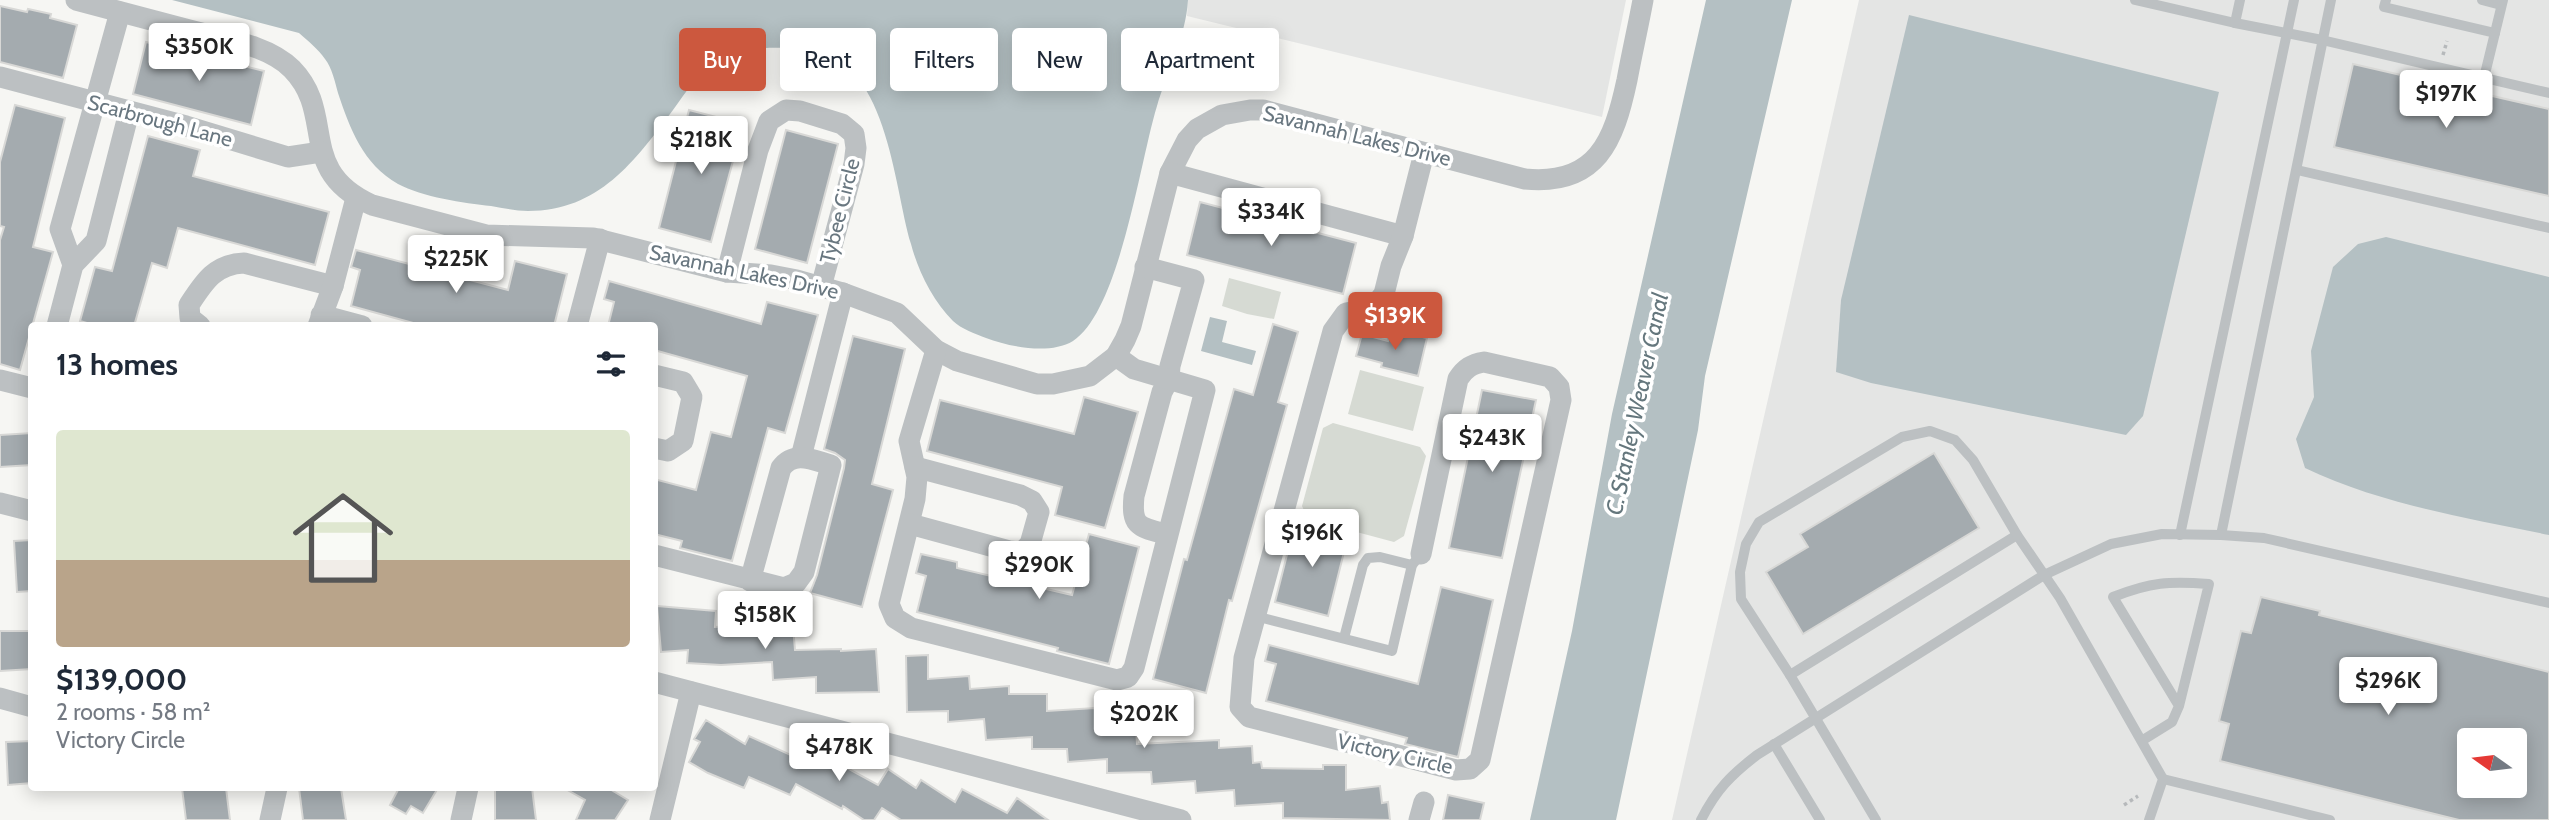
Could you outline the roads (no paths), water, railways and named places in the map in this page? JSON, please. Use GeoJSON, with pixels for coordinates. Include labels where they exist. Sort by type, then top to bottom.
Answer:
{"type":"FeatureCollection","features":[{"type":"Feature","properties":{"kind":"street","name":"Savannah Lakes Drive"},"geometry":{"type":"LineString","coordinates":[[76,0],[268,52],[286,63],[300,79],[311,99],[321,152],[337,180],[356,198],[372,205],[486,235],[575,236],[600,239],[727,272],[771,275],[821,287],[897,313],[936,350],[976,368],[1037,384],[1073,382],[1090,376],[1116,356],[1131,326],[1170,173],[1178,153],[1197,129],[1222,115],[1250,110],[1276,113],[1525,179],[1567,177],[1591,163],[1608,143],[1618,117],[1643,0]]}},
{"type":"Feature","properties":{"kind":"street"},"geometry":{"type":"LineString","coordinates":[[73,265],[60,229],[120,12]]}},
{"type":"Feature","properties":{"kind":"street","name":"Scarbrough Lane"},"geometry":{"type":"LineString","coordinates":[[0,77],[288,157],[321,152]]}},
{"type":"Feature","properties":{"kind":"street","name":"Tybee Circle"},"geometry":{"type":"LineString","coordinates":[[727,272],[758,150],[769,121],[786,110],[800,111],[842,124],[854,134],[856,148],[821,287]]}},
{"type":"Feature","properties":{"kind":"street"},"geometry":{"type":"LineString","coordinates":[[58,322],[73,265],[96,241],[129,112]]}},
{"type":"Feature","properties":{"kind":"street","name":"Victory Circle"},"geometry":{"type":"LineString","coordinates":[[1416,560],[1458,379],[1463,371],[1473,364],[1484,362],[1550,377],[1559,387],[1560,400],[1480,761],[1469,769],[1456,770],[1249,717],[1240,707],[1244,658],[1333,331],[1346,313],[1367,309],[1377,303],[1384,294],[1403,236],[1424,153]]}},
{"type":"Feature","properties":{"kind":"street"},"geometry":{"type":"LineString","coordinates":[[1170,173],[1403,236]]}},
{"type":"Feature","properties":{"kind":"street"},"geometry":{"type":"LineString","coordinates":[[319,320],[333,286],[356,198]]}},
{"type":"Feature","properties":{"kind":"street"},"geometry":{"type":"LineString","coordinates":[[578,322],[600,239]]}},
{"type":"Feature","properties":{"kind":"street"},"geometry":{"type":"LineString","coordinates":[[195,322],[190,318],[189,305],[219,268],[231,264],[244,263],[333,286]]}},
{"type":"Feature","properties":{"kind":"street"},"geometry":{"type":"LineString","coordinates":[[1145,267],[1194,280],[1170,366],[1169,379],[1162,392],[1134,496],[1132,513],[1135,522],[1143,528],[1166,534]]}},
{"type":"Feature","properties":{"kind":"street"},"geometry":{"type":"LineString","coordinates":[[801,457],[843,293]]}},
{"type":"Feature","properties":{"kind":"street"},"geometry":{"type":"LineString","coordinates":[[936,350],[909,441],[917,477],[910,524],[889,604],[895,618],[911,628],[1117,680],[1128,677],[1133,668],[1205,390],[1134,369],[1116,356]]}},
{"type":"Feature","properties":{"kind":"street"},"geometry":{"type":"LineString","coordinates":[[658,376],[683,382],[692,397],[683,441],[668,451],[658,449]]}},
{"type":"Feature","properties":{"kind":"street"},"geometry":{"type":"LineString","coordinates":[[0,380],[28,387]]}},
{"type":"Feature","properties":{"kind":"street"},"geometry":{"type":"LineString","coordinates":[[658,556],[750,581],[784,588],[796,583],[804,572],[831,465],[801,457],[786,461],[781,468],[750,581]]}},
{"type":"Feature","properties":{"kind":"street"},"geometry":{"type":"LineString","coordinates":[[910,524],[1009,551],[1022,552],[1030,544],[1039,512],[1032,501],[1020,495],[915,467]]}},
{"type":"Feature","properties":{"kind":"street"},"geometry":{"type":"LineString","coordinates":[[0,503],[28,510]]}},
{"type":"Feature","properties":{"kind":"street"},"geometry":{"type":"LineString","coordinates":[[658,683],[1181,820]]}},
{"type":"Feature","properties":{"kind":"street"},"geometry":{"type":"LineString","coordinates":[[660,820],[691,692]]}},
{"type":"Feature","properties":{"kind":"street"},"geometry":{"type":"LineString","coordinates":[[0,698],[28,706]]}},
{"type":"Feature","properties":{"kind":"street"},"geometry":{"type":"LineString","coordinates":[[270,820],[276,791]]}},
{"type":"Feature","properties":{"kind":"street"},"geometry":{"type":"LineString","coordinates":[[461,820],[467,791]]}},
{"type":"Feature","properties":{"kind":"lane"},"geometry":{"type":"LineString","coordinates":[[2134,0],[2549,93]]}},
{"type":"Feature","properties":{"kind":"lane"},"geometry":{"type":"LineString","coordinates":[[2187,12],[2190,0]]}},
{"type":"Feature","properties":{"kind":"lane"},"geometry":{"type":"LineString","coordinates":[[2235,23],[2240,0]]}},
{"type":"Feature","properties":{"kind":"lane"},"geometry":{"type":"LineString","coordinates":[[2180,535],[2294,0]]}},
{"type":"Feature","properties":{"kind":"lane"},"geometry":{"type":"LineString","coordinates":[[2221,535],[2331,0]]}},
{"type":"Feature","properties":{"kind":"lane"},"geometry":{"type":"LineString","coordinates":[[2386,0],[2384,6],[2495,33]]}},
{"type":"Feature","properties":{"kind":"lane"},"geometry":{"type":"LineString","coordinates":[[2482,0],[2502,2],[2484,78]]}},
{"type":"Feature","properties":{"kind":"lane"},"geometry":{"type":"LineString","coordinates":[[2297,170],[2549,228]]}},
{"type":"Feature","properties":{"kind":"lane"},"geometry":{"type":"LineString","coordinates":[[1876,820],[1790,675],[1741,599],[1740,572],[1746,544],[1759,522],[1902,437],[1930,431],[1955,440],[1973,460],[2017,535],[2060,598],[2143,740],[2163,779],[2149,820]]}},
{"type":"Feature","properties":{"kind":"lane"},"geometry":{"type":"LineString","coordinates":[[1701,820],[1712,798],[1731,775],[1774,744],[2044,575],[2110,544],[2162,534],[2264,538],[2549,603]]}},
{"type":"Feature","properties":{"kind":"lane"},"geometry":{"type":"LineString","coordinates":[[1790,675],[2017,535]]}},
{"type":"Feature","properties":{"kind":"lane"},"geometry":{"type":"LineString","coordinates":[[1255,617],[1392,651],[1416,560],[1368,558],[1363,565],[1344,638]]}},
{"type":"Feature","properties":{"kind":"lane"},"geometry":{"type":"LineString","coordinates":[[2143,740],[2172,722],[2179,706],[2209,584],[2167,581],[2143,585],[2113,597],[2179,706]]}},
{"type":"Feature","properties":{"kind":"lane"},"geometry":{"type":"LineString","coordinates":[[1774,744],[1820,820]]}},
{"type":"Feature","properties":{"kind":"lane"},"geometry":{"type":"LineString","coordinates":[[2163,779],[2330,820]]}},
{"type":"Feature","properties":{"kind":"water"},"geometry":{"type":"Polygon","coordinates":[[[172,0],[1188,0],[1184,28],[1121,28],[1121,91],[1162,91],[1116,268],[1104,299],[1089,324],[1073,341],[1042,349],[1006,344],[964,329],[946,313],[927,285],[914,254],[882,126],[865,91],[876,91],[876,28],[780,28],[780,48],[766,48],[766,28],[679,28],[679,91],[687,91],[659,129],[613,180],[595,192],[553,209],[528,211],[443,199],[408,189],[386,176],[359,144],[327,63],[316,48],[299,33],[172,0]]]}},
{"type":"Feature","properties":{"kind":"water","name":"C. Stanley Weaver Canal"},"geometry":{"type":"Polygon","coordinates":[[[1706,0],[1792,0],[1705,376],[1698,430],[1616,820],[1530,820],[1572,631],[1612,414],[1706,0]]]}},
{"type":"Feature","properties":{"kind":"water"},"geometry":{"type":"Polygon","coordinates":[[[1909,15],[2219,92],[2143,416],[2126,435],[1871,383],[1836,372],[1841,300],[1909,15]]]}},
{"type":"Feature","properties":{"kind":"water"},"geometry":{"type":"Polygon","coordinates":[[[2386,237],[2549,277],[2549,535],[2394,501],[2334,481],[2305,468],[2296,439],[2314,397],[2311,351],[2333,267],[2358,244],[2386,237]]]}},
{"type":"Feature","properties":{"kind":"water"},"geometry":{"type":"Polygon","coordinates":[[[1210,317],[1227,321],[1222,342],[1256,351],[1252,365],[1201,351],[1210,317]]]}}]}
